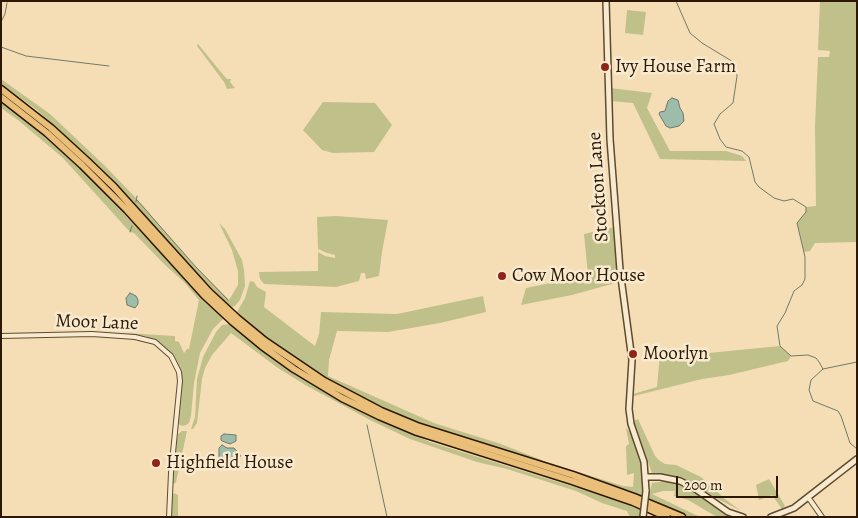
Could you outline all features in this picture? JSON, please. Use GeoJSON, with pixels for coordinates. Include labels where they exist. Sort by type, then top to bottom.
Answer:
{"type":"FeatureCollection","features":[{"type":"Feature","properties":{"kind":"highway"},"geometry":{"type":"LineString","coordinates":[[1,89],[52,128],[114,187],[209,292],[237,318],[265,341],[324,381],[381,411],[417,426],[574,475],[634,496],[682,517]]}},
{"type":"Feature","properties":{"kind":"highway"},"geometry":{"type":"LineString","coordinates":[[1,97],[47,133],[82,165],[127,210],[204,295],[233,322],[294,370],[342,398],[378,416],[417,432],[572,481],[633,502],[667,517]]}},
{"type":"Feature","properties":{"kind":"street","name":"Stockton Lane"},"geometry":{"type":"LineString","coordinates":[[606,1],[610,139],[620,270],[632,360],[630,418],[644,462],[646,477],[643,517]]}},
{"type":"Feature","properties":{"kind":"street","name":"Moor Lane"},"geometry":{"type":"LineString","coordinates":[[1,336],[92,334],[135,337],[155,342],[171,356],[179,372],[180,381],[171,473],[169,517]]}},
{"type":"Feature","properties":{"kind":"street"},"geometry":{"type":"LineString","coordinates":[[771,517],[786,512],[808,498],[857,459]]}},
{"type":"Feature","properties":{"kind":"street"},"geometry":{"type":"LineString","coordinates":[[646,477],[660,477],[680,481],[694,488],[728,512],[744,517]]}},
{"type":"Feature","properties":{"kind":"street"},"geometry":{"type":"LineString","coordinates":[[808,498],[822,517]]}},
{"type":"Feature","properties":{"kind":"green space"},"geometry":{"type":"Polygon","coordinates":[[[820,1],[857,1],[857,242],[815,243],[810,251],[804,252],[797,223],[806,212],[806,207],[816,206],[815,126],[818,57],[829,57],[830,51],[818,50],[820,1]]]}},
{"type":"Feature","properties":{"kind":"green space"},"geometry":{"type":"Polygon","coordinates":[[[627,10],[646,12],[643,35],[625,33],[627,10]]]}},
{"type":"Feature","properties":{"kind":"green space"},"geometry":{"type":"Polygon","coordinates":[[[198,44],[227,79],[231,79],[230,82],[235,88],[227,89],[224,82],[197,46],[198,44]]]}},
{"type":"Feature","properties":{"kind":"green space"},"geometry":{"type":"Polygon","coordinates":[[[1,79],[50,114],[104,165],[135,197],[195,266],[229,300],[238,285],[238,271],[232,250],[219,223],[225,229],[242,260],[244,270],[245,286],[240,300],[235,306],[230,308],[130,200],[37,110],[1,84],[1,79]]]}},
{"type":"Feature","properties":{"kind":"green space"},"geometry":{"type":"Polygon","coordinates":[[[610,88],[652,93],[647,108],[670,151],[726,151],[742,156],[746,161],[660,159],[633,103],[610,101],[610,88]]]}},
{"type":"Feature","properties":{"kind":"green space"},"geometry":{"type":"Polygon","coordinates":[[[1,100],[49,137],[82,169],[224,318],[213,329],[200,353],[194,383],[191,416],[189,423],[186,425],[178,424],[182,381],[175,358],[168,350],[154,340],[145,336],[124,333],[175,336],[175,341],[179,342],[184,353],[189,349],[199,300],[184,282],[134,233],[130,232],[63,158],[1,108],[1,100]]]}},
{"type":"Feature","properties":{"kind":"green space"},"geometry":{"type":"Polygon","coordinates":[[[323,102],[375,103],[392,125],[374,152],[333,153],[322,150],[303,130],[323,102]]]}},
{"type":"Feature","properties":{"kind":"green space"},"geometry":{"type":"Polygon","coordinates":[[[336,216],[388,220],[379,276],[366,279],[365,273],[361,273],[359,281],[336,287],[264,284],[260,279],[259,272],[318,271],[318,252],[335,258],[335,255],[318,249],[317,217],[336,216]]]}},
{"type":"Feature","properties":{"kind":"green space"},"geometry":{"type":"Polygon","coordinates":[[[615,227],[619,282],[572,295],[521,305],[526,288],[588,275],[584,234],[615,227]]]}},
{"type":"Feature","properties":{"kind":"green space"},"geometry":{"type":"Polygon","coordinates":[[[250,281],[266,292],[264,307],[315,346],[319,334],[321,312],[397,314],[483,296],[486,312],[440,323],[388,332],[337,331],[329,360],[328,376],[434,423],[501,444],[549,463],[623,486],[633,487],[634,473],[627,475],[626,446],[629,444],[626,428],[631,433],[638,452],[643,473],[643,499],[413,422],[320,376],[260,334],[237,312],[245,298],[250,281]]]}},
{"type":"Feature","properties":{"kind":"green space"},"geometry":{"type":"Polygon","coordinates":[[[229,324],[288,370],[334,398],[430,442],[597,494],[641,510],[640,517],[630,517],[627,511],[602,503],[576,491],[507,469],[477,462],[410,439],[307,386],[278,368],[231,333],[212,355],[205,368],[197,423],[191,429],[195,417],[197,379],[203,357],[216,332],[222,325],[229,324]]]}},
{"type":"Feature","properties":{"kind":"green space"},"geometry":{"type":"Polygon","coordinates":[[[780,346],[791,356],[788,361],[729,375],[702,379],[634,396],[633,394],[657,387],[660,355],[688,355],[780,346]]]}},
{"type":"Feature","properties":{"kind":"green space"},"geometry":{"type":"Polygon","coordinates":[[[638,419],[655,456],[660,461],[665,464],[676,465],[701,477],[741,511],[685,480],[652,473],[634,421],[638,419]]]}},
{"type":"Feature","properties":{"kind":"green space"},"geometry":{"type":"Polygon","coordinates":[[[182,431],[187,431],[174,484],[172,482],[173,461],[178,434],[182,431]]]}},
{"type":"Feature","properties":{"kind":"green space"},"geometry":{"type":"Polygon","coordinates":[[[769,479],[785,506],[782,509],[772,495],[759,500],[756,485],[769,479]]]}},
{"type":"Feature","properties":{"kind":"green space"},"geometry":{"type":"Polygon","coordinates":[[[667,481],[681,484],[735,517],[717,517],[688,500],[674,496],[675,491],[663,491],[652,494],[700,517],[687,517],[648,499],[652,483],[667,481]]]}},
{"type":"Feature","properties":{"kind":"green space"},"geometry":{"type":"Polygon","coordinates":[[[174,493],[178,495],[178,517],[172,517],[172,497],[174,493]]]}},
{"type":"Feature","properties":{"kind":"shaded area"},"geometry":{"type":"Polygon","coordinates":[[[672,98],[678,100],[684,121],[679,126],[670,128],[666,126],[659,114],[665,111],[668,101],[672,98]]]}},
{"type":"Feature","properties":{"kind":"shaded area"},"geometry":{"type":"Polygon","coordinates":[[[130,293],[136,296],[138,300],[135,308],[127,305],[126,298],[130,293]]]}},
{"type":"Feature","properties":{"kind":"shaded area"},"geometry":{"type":"Polygon","coordinates":[[[224,434],[236,435],[236,441],[230,444],[222,441],[221,436],[224,434]]]}},
{"type":"Feature","properties":{"kind":"shaded area"},"geometry":{"type":"Polygon","coordinates":[[[222,445],[227,448],[234,448],[241,456],[223,463],[219,459],[219,448],[222,445]]]}},
{"type":"Feature","properties":{"kind":"waterway"},"geometry":{"type":"LineString","coordinates":[[676,1],[690,33],[702,43],[735,63],[737,76],[733,103],[720,114],[714,124],[720,139],[726,147],[742,151],[749,157],[755,182],[759,187],[774,198],[784,201],[793,199],[806,207],[806,212],[797,223],[805,257],[805,279],[802,285],[794,291],[785,313],[777,326],[780,346],[791,356],[808,355],[816,358],[819,362],[823,369],[811,380],[809,390],[813,401],[838,411],[850,443],[857,449]]}},
{"type":"Feature","properties":{"kind":"waterway"},"geometry":{"type":"LineString","coordinates":[[1,22],[7,3]]}},
{"type":"Feature","properties":{"kind":"waterway"},"geometry":{"type":"LineString","coordinates":[[1,47],[26,56],[109,66]]}},
{"type":"Feature","properties":{"kind":"waterway"},"geometry":{"type":"LineString","coordinates":[[136,202],[137,196]]}},
{"type":"Feature","properties":{"kind":"waterway"},"geometry":{"type":"LineString","coordinates":[[137,200],[195,266],[228,300]]}},
{"type":"Feature","properties":{"kind":"waterway"},"geometry":{"type":"LineString","coordinates":[[130,232],[132,226]]}},
{"type":"Feature","properties":{"kind":"waterway"},"geometry":{"type":"LineString","coordinates":[[823,369],[857,362]]}},
{"type":"Feature","properties":{"kind":"waterway"},"geometry":{"type":"LineString","coordinates":[[367,425],[387,517]]}},
{"type":"Feature","properties":{"kind":"place","name":"Ivy House Farm"},"geometry":{"type":"Point","coordinates":[605,67]}},
{"type":"Feature","properties":{"kind":"place","name":"Cow Moor House"},"geometry":{"type":"Point","coordinates":[502,276]}},
{"type":"Feature","properties":{"kind":"place","name":"Moorlyn"},"geometry":{"type":"Point","coordinates":[633,354]}},
{"type":"Feature","properties":{"kind":"place","name":"Highfield House"},"geometry":{"type":"Point","coordinates":[156,463]}}]}
